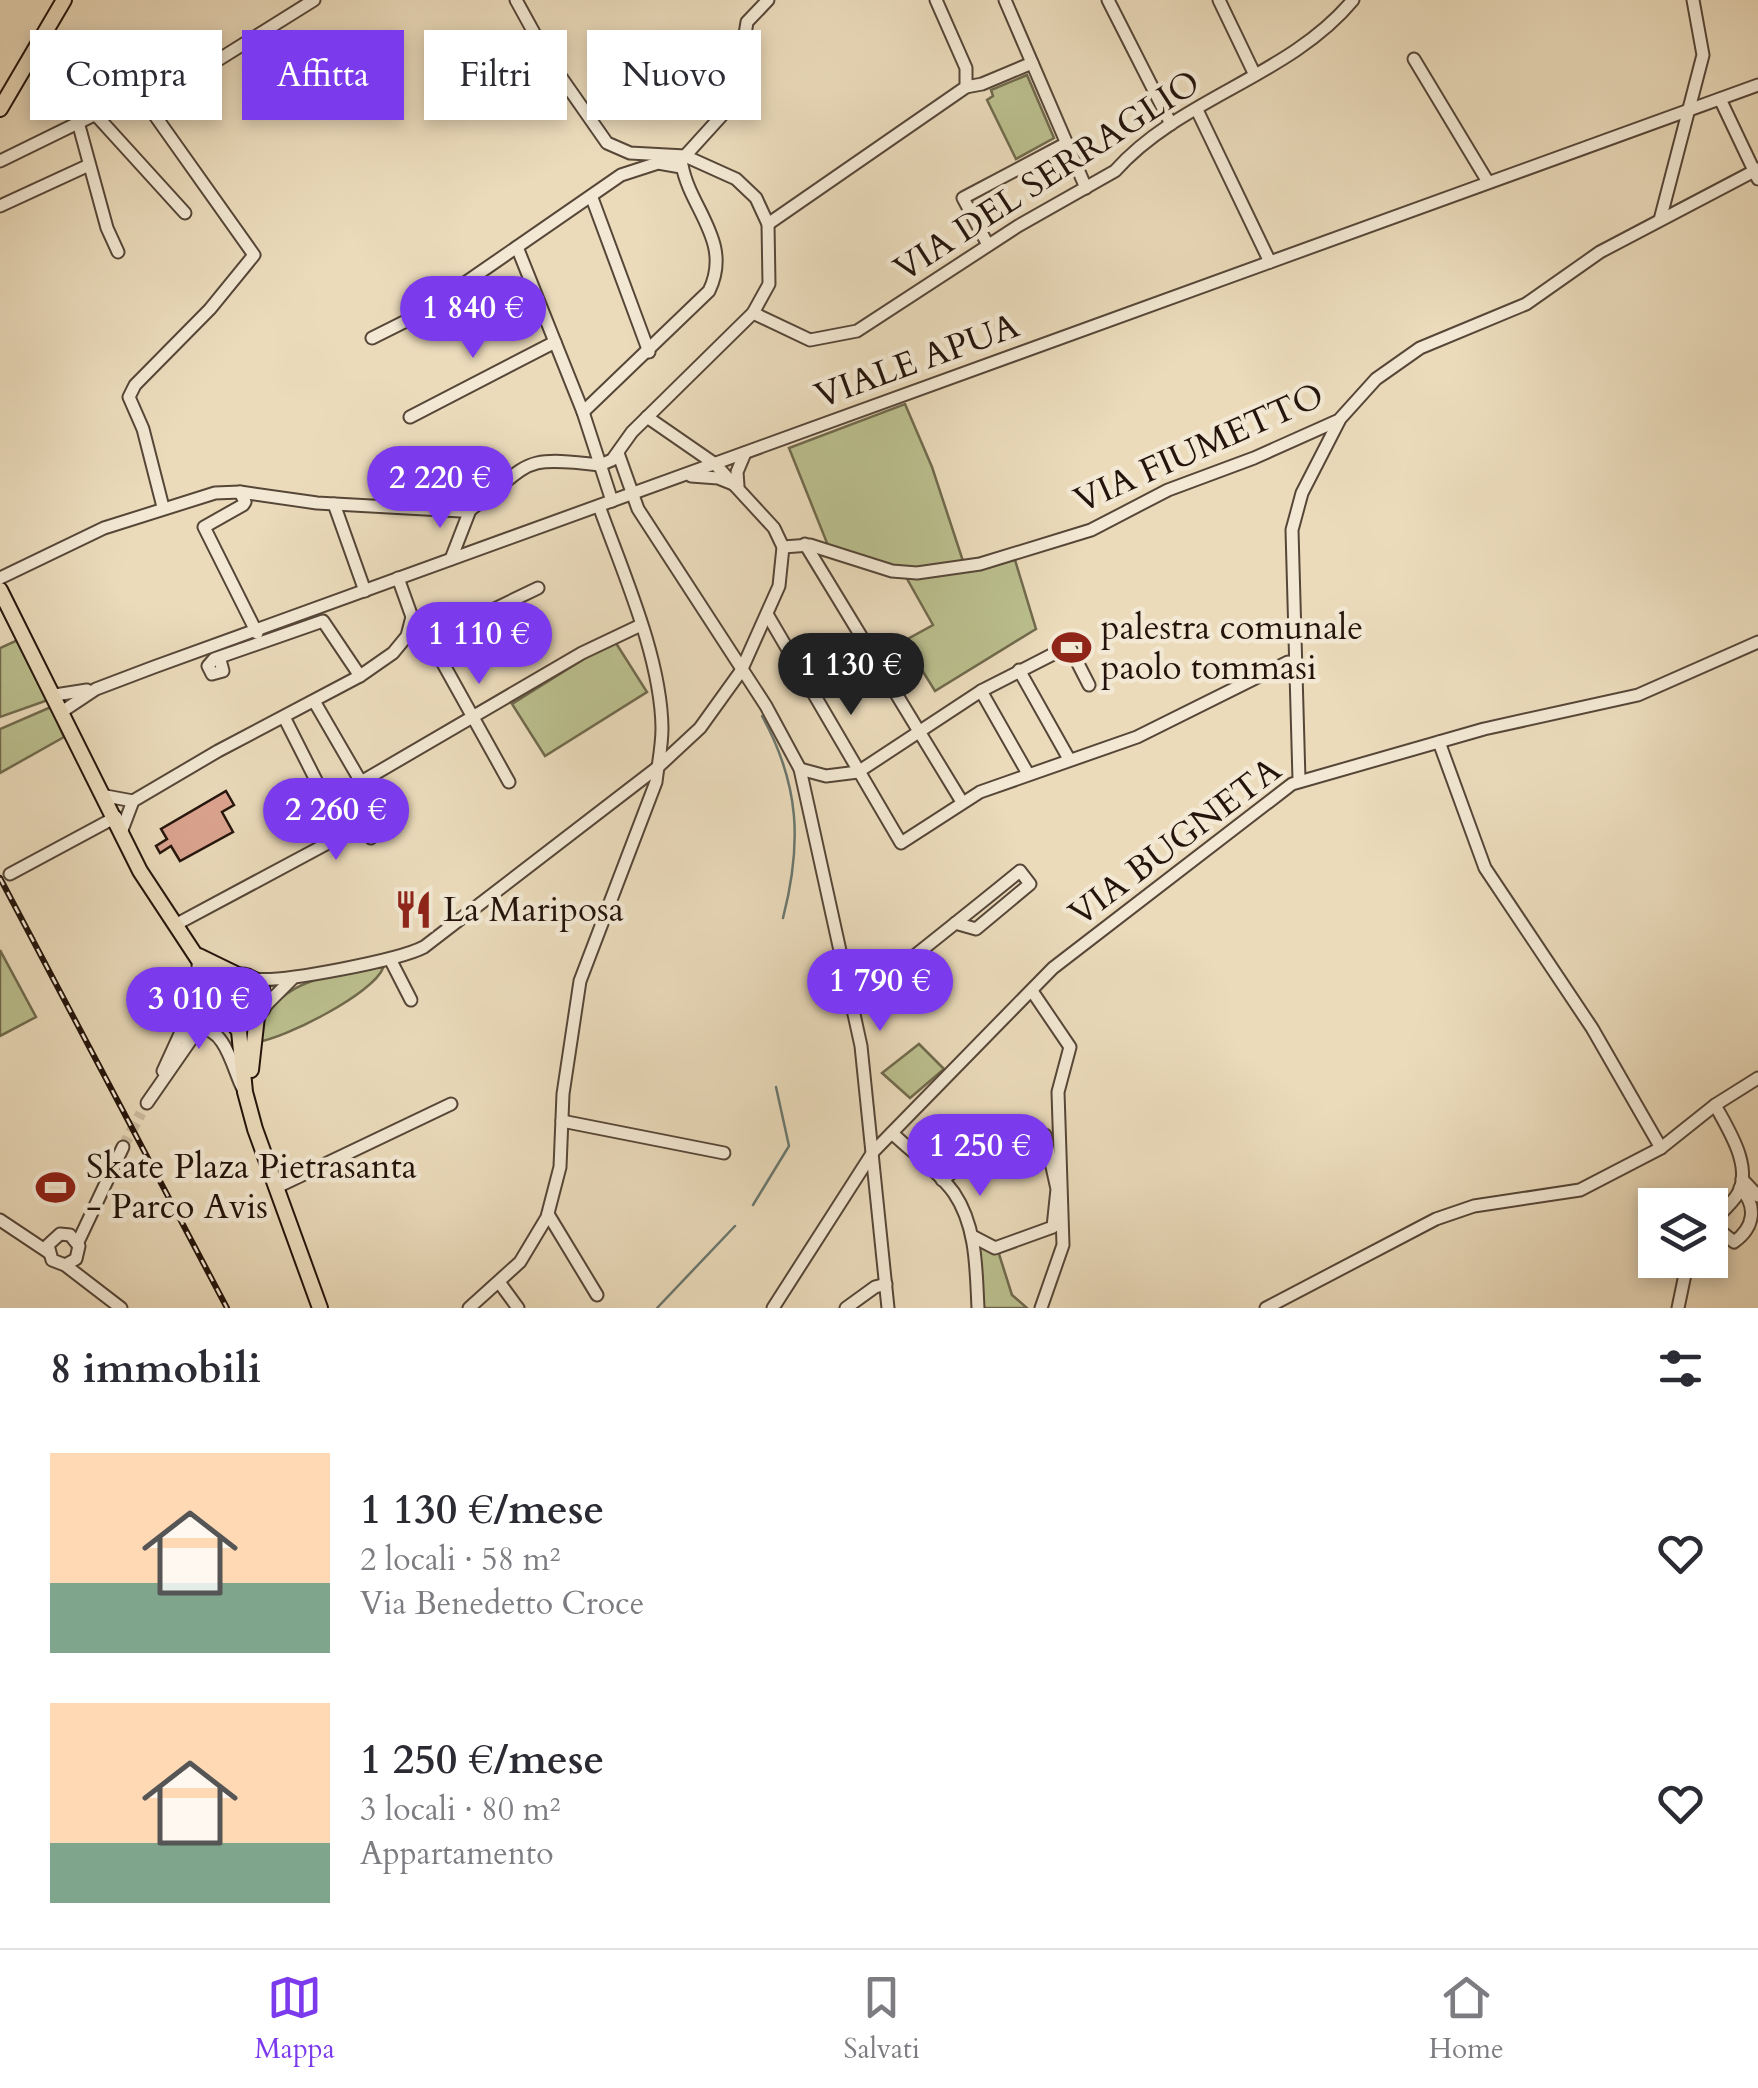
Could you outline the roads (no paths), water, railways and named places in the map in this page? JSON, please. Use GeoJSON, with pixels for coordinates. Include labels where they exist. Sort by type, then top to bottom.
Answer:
{"type":"FeatureCollection","features":[{"type":"Feature","properties":{"kind":"main road"},"geometry":{"type":"LineString","coordinates":[[0,109],[64,0]]}},
{"type":"Feature","properties":{"kind":"main road"},"geometry":{"type":"LineString","coordinates":[[0,590],[56,695],[140,871],[198,955],[241,1042],[250,1111],[320,1308]]}},
{"type":"Feature","properties":{"kind":"main road"},"geometry":{"type":"LineString","coordinates":[[198,955],[255,979],[262,988],[250,1111]]}},
{"type":"Feature","properties":{"kind":"main road"},"geometry":{"type":"LineString","coordinates":[[218,994],[223,983],[238,975]]}},
{"type":"Feature","properties":{"kind":"main road"},"geometry":{"type":"LineString","coordinates":[[228,1017],[240,1022],[260,1012]]}},
{"type":"Feature","properties":{"kind":"street"},"geometry":{"type":"LineString","coordinates":[[222,56],[244,47],[314,0]]}},
{"type":"Feature","properties":{"kind":"street"},"geometry":{"type":"LineString","coordinates":[[451,559],[470,510],[517,470],[533,462],[600,465],[618,453],[647,417],[754,314],[769,284],[768,224],[756,198],[736,179],[683,162],[640,160],[607,143],[548,60],[516,0]]}},
{"type":"Feature","properties":{"kind":"street"},"geometry":{"type":"LineString","coordinates":[[683,162],[734,102],[747,22],[768,0]]}},
{"type":"Feature","properties":{"kind":"street"},"geometry":{"type":"LineString","coordinates":[[936,0],[966,68],[966,87]]}},
{"type":"Feature","properties":{"kind":"street"},"geometry":{"type":"LineString","coordinates":[[1005,0],[1086,188]]}},
{"type":"Feature","properties":{"kind":"street"},"geometry":{"type":"LineString","coordinates":[[1108,0],[1171,124]]}},
{"type":"Feature","properties":{"kind":"street"},"geometry":{"type":"LineString","coordinates":[[1219,0],[1255,75]]}},
{"type":"Feature","properties":{"kind":"street","name":"VIA DEL SERRAGLIO"},"geometry":{"type":"LineString","coordinates":[[754,314],[804,339],[845,335],[874,323],[988,245],[1115,170],[1136,147],[1171,124],[1318,36],[1353,0]]}},
{"type":"Feature","properties":{"kind":"street"},"geometry":{"type":"LineString","coordinates":[[1660,220],[1670,171],[1704,56],[1693,0]]}},
{"type":"Feature","properties":{"kind":"street"},"geometry":{"type":"LineString","coordinates":[[1414,58],[1488,182]]}},
{"type":"Feature","properties":{"kind":"street"},"geometry":{"type":"LineString","coordinates":[[768,224],[966,87],[1032,63]]}},
{"type":"Feature","properties":{"kind":"street","name":"VIALE APUA"},"geometry":{"type":"LineString","coordinates":[[56,695],[96,689],[256,633],[365,590],[1758,85]]}},
{"type":"Feature","properties":{"kind":"street"},"geometry":{"type":"LineString","coordinates":[[1720,99],[1757,173]]}},
{"type":"Feature","properties":{"kind":"street"},"geometry":{"type":"LineString","coordinates":[[1197,110],[1270,262]]}},
{"type":"Feature","properties":{"kind":"street"},"geometry":{"type":"LineString","coordinates":[[0,162],[82,120]]}},
{"type":"Feature","properties":{"kind":"street"},"geometry":{"type":"LineString","coordinates":[[100,120],[185,213]]}},
{"type":"Feature","properties":{"kind":"street"},"geometry":{"type":"LineString","coordinates":[[158,120],[254,254],[210,309],[136,385],[129,398],[143,428],[162,507]]}},
{"type":"Feature","properties":{"kind":"street"},"geometry":{"type":"LineString","coordinates":[[78,122],[118,252]]}},
{"type":"Feature","properties":{"kind":"street"},"geometry":{"type":"LineString","coordinates":[[988,245],[963,198],[1065,144]]}},
{"type":"Feature","properties":{"kind":"street"},"geometry":{"type":"LineString","coordinates":[[372,338],[420,314],[592,198],[640,160]]}},
{"type":"Feature","properties":{"kind":"street"},"geometry":{"type":"LineString","coordinates":[[584,412],[709,291],[717,274],[718,256],[711,231],[683,162]]}},
{"type":"Feature","properties":{"kind":"street"},"geometry":{"type":"LineString","coordinates":[[0,206],[89,165]]}},
{"type":"Feature","properties":{"kind":"street","name":"VIA FIUMETTO"},"geometry":{"type":"LineString","coordinates":[[782,547],[804,544],[902,573],[980,564],[1091,530],[1168,490],[1340,420],[1376,380],[1420,348],[1526,304],[1600,252],[1757,173]]}},
{"type":"Feature","properties":{"kind":"street"},"geometry":{"type":"LineString","coordinates":[[592,198],[649,352]]}},
{"type":"Feature","properties":{"kind":"street"},"geometry":{"type":"LineString","coordinates":[[517,248],[584,412],[612,501]]}},
{"type":"Feature","properties":{"kind":"street"},"geometry":{"type":"LineString","coordinates":[[410,416],[555,342]]}},
{"type":"Feature","properties":{"kind":"street"},"geometry":{"type":"LineString","coordinates":[[255,979],[292,979],[390,959],[414,952],[441,936],[658,767],[700,728],[741,670],[783,576],[782,547],[774,528],[738,486],[715,464],[647,417]]}},
{"type":"Feature","properties":{"kind":"street"},"geometry":{"type":"LineString","coordinates":[[1299,780],[1299,698],[1291,586],[1294,516],[1302,492],[1340,420]]}},
{"type":"Feature","properties":{"kind":"street"},"geometry":{"type":"LineString","coordinates":[[618,453],[631,494],[766,706],[800,769],[854,1004],[888,1308]]}},
{"type":"Feature","properties":{"kind":"street"},"geometry":{"type":"LineString","coordinates":[[738,486],[737,472],[745,453]]}},
{"type":"Feature","properties":{"kind":"street"},"geometry":{"type":"LineString","coordinates":[[682,476],[718,478],[738,486]]}},
{"type":"Feature","properties":{"kind":"street"},"geometry":{"type":"LineString","coordinates":[[240,492],[243,505],[204,527],[256,633]]}},
{"type":"Feature","properties":{"kind":"street"},"geometry":{"type":"LineString","coordinates":[[0,578],[104,528],[215,493],[240,492],[334,504],[470,510]]}},
{"type":"Feature","properties":{"kind":"street"},"geometry":{"type":"LineString","coordinates":[[334,504],[365,590]]}},
{"type":"Feature","properties":{"kind":"street"},"geometry":{"type":"LineString","coordinates":[[470,1308],[520,1262],[548,1214],[560,1167],[580,981],[656,782],[661,712],[640,624],[599,506]]}},
{"type":"Feature","properties":{"kind":"street"},"geometry":{"type":"LineString","coordinates":[[804,544],[962,802]]}},
{"type":"Feature","properties":{"kind":"street"},"geometry":{"type":"LineString","coordinates":[[398,578],[412,617],[430,640],[509,782]]}},
{"type":"Feature","properties":{"kind":"street"},"geometry":{"type":"LineString","coordinates":[[430,640],[538,588]]}},
{"type":"Feature","properties":{"kind":"street"},"geometry":{"type":"LineString","coordinates":[[767,614],[902,843],[962,802],[1027,772],[1102,752],[1284,663],[1292,662],[1294,667]]}},
{"type":"Feature","properties":{"kind":"street"},"geometry":{"type":"LineString","coordinates":[[10,874],[119,823],[133,802],[360,676],[393,653],[407,636],[412,617]]}},
{"type":"Feature","properties":{"kind":"street"},"geometry":{"type":"LineString","coordinates":[[220,660],[323,621],[360,676]]}},
{"type":"Feature","properties":{"kind":"street"},"geometry":{"type":"LineString","coordinates":[[361,782],[582,653],[640,624]]}},
{"type":"Feature","properties":{"kind":"street","name":"VIA BUGNETA"},"geometry":{"type":"LineString","coordinates":[[774,1308],[873,1152],[1053,968],[1299,780],[1638,695],[1758,642]]}},
{"type":"Feature","properties":{"kind":"street"},"geometry":{"type":"LineString","coordinates":[[800,769],[826,776],[858,772],[919,729],[1019,670],[1069,646],[1089,685]]}},
{"type":"Feature","properties":{"kind":"street"},"geometry":{"type":"LineString","coordinates":[[1019,670],[1069,759]]}},
{"type":"Feature","properties":{"kind":"street","name":"VIALE APUA"},"geometry":{"type":"LineString","coordinates":[[63,711],[96,689]]}},
{"type":"Feature","properties":{"kind":"street"},"geometry":{"type":"LineString","coordinates":[[981,692],[1027,772]]}},
{"type":"Feature","properties":{"kind":"street"},"geometry":{"type":"LineString","coordinates":[[314,701],[361,782],[371,838]]}},
{"type":"Feature","properties":{"kind":"street"},"geometry":{"type":"LineString","coordinates":[[175,926],[330,842],[328,804],[284,717]]}},
{"type":"Feature","properties":{"kind":"street"},"geometry":{"type":"LineString","coordinates":[[1439,742],[1492,881],[1592,1028],[1660,1148]]}},
{"type":"Feature","properties":{"kind":"street"},"geometry":{"type":"LineString","coordinates":[[106,796],[133,802]]}},
{"type":"Feature","properties":{"kind":"street"},"geometry":{"type":"LineString","coordinates":[[854,1004],[955,923],[1020,872],[1030,884],[976,929],[955,923]]}},
{"type":"Feature","properties":{"kind":"street"},"geometry":{"type":"LineString","coordinates":[[164,1071],[204,990],[186,939]]}},
{"type":"Feature","properties":{"kind":"street"},"geometry":{"type":"LineString","coordinates":[[390,959],[411,1000]]}},
{"type":"Feature","properties":{"kind":"street"},"geometry":{"type":"LineString","coordinates":[[260,1012],[292,979]]}},
{"type":"Feature","properties":{"kind":"street"},"geometry":{"type":"LineString","coordinates":[[1032,990],[1070,1047],[1058,1092],[1063,1245],[1042,1308]]}},
{"type":"Feature","properties":{"kind":"street"},"geometry":{"type":"LineString","coordinates":[[185,1023],[218,994]]}},
{"type":"Feature","properties":{"kind":"street"},"geometry":{"type":"LineString","coordinates":[[228,1017],[208,1015],[192,1022],[144,1108],[191,1035],[205,1028],[219,1035],[245,1092]]}},
{"type":"Feature","properties":{"kind":"street"},"geometry":{"type":"LineString","coordinates":[[1266,1308],[1436,1219],[1474,1206],[1580,1190],[1660,1148],[1715,1105],[1758,1078]]}},
{"type":"Feature","properties":{"kind":"street"},"geometry":{"type":"LineString","coordinates":[[278,1187],[452,1104]]}},
{"type":"Feature","properties":{"kind":"street"},"geometry":{"type":"LineString","coordinates":[[1715,1105],[1732,1138],[1741,1183],[1753,1209],[1739,1240],[1734,1242],[1728,1237]]}},
{"type":"Feature","properties":{"kind":"street"},"geometry":{"type":"LineString","coordinates":[[562,1121],[724,1153]]}},
{"type":"Feature","properties":{"kind":"street"},"geometry":{"type":"LineString","coordinates":[[892,1132],[954,1193],[972,1236],[978,1308]]}},
{"type":"Feature","properties":{"kind":"street"},"geometry":{"type":"LineString","coordinates":[[942,1180],[956,1170],[1045,1135],[1057,1189],[1054,1228],[995,1248],[972,1236]]}},
{"type":"Feature","properties":{"kind":"street"},"geometry":{"type":"LineString","coordinates":[[70,1262],[123,1147]]}},
{"type":"Feature","properties":{"kind":"street"},"geometry":{"type":"LineString","coordinates":[[1741,1183],[1758,1196]]}},
{"type":"Feature","properties":{"kind":"street"},"geometry":{"type":"LineString","coordinates":[[1728,1201],[1741,1183]]}},
{"type":"Feature","properties":{"kind":"street"},"geometry":{"type":"LineString","coordinates":[[50,1245],[76,1228],[94,1204]]}},
{"type":"Feature","properties":{"kind":"street"},"geometry":{"type":"LineString","coordinates":[[548,1214],[597,1296]]}},
{"type":"Feature","properties":{"kind":"street"},"geometry":{"type":"LineString","coordinates":[[0,1220],[22,1237],[50,1245]]}},
{"type":"Feature","properties":{"kind":"street"},"geometry":{"type":"LineString","coordinates":[[66,1233],[78,1242]]}},
{"type":"Feature","properties":{"kind":"street"},"geometry":{"type":"LineString","coordinates":[[50,1245],[56,1263],[70,1262]]}},
{"type":"Feature","properties":{"kind":"street"},"geometry":{"type":"LineString","coordinates":[[70,1262],[84,1282],[121,1308]]}},
{"type":"Feature","properties":{"kind":"street"},"geometry":{"type":"LineString","coordinates":[[1678,1308],[1684,1278]]}},
{"type":"Feature","properties":{"kind":"street"},"geometry":{"type":"LineString","coordinates":[[499,1282],[518,1308]]}},
{"type":"Feature","properties":{"kind":"street"},"geometry":{"type":"LineString","coordinates":[[846,1308],[875,1287],[886,1284]]}},
{"type":"Feature","properties":{"kind":"waterway"},"geometry":{"type":"LineString","coordinates":[[762,716],[784,766],[794,815],[793,865],[783,918]]}},
{"type":"Feature","properties":{"kind":"waterway"},"geometry":{"type":"LineString","coordinates":[[753,1205],[789,1146],[776,1087]]}},
{"type":"Feature","properties":{"kind":"waterway"},"geometry":{"type":"LineString","coordinates":[[657,1308],[735,1226]]}},
{"type":"Feature","properties":{"kind":"tunnel"},"geometry":{"type":"LineString","coordinates":[[123,1147],[141,1113]]}},
{"type":"Feature","properties":{"kind":"railway"},"geometry":{"type":"LineString","coordinates":[[0,878],[227,1308]]}},
{"type":"Feature","properties":{"kind":"place","name":"palestra comunale paolo tommasi"},"geometry":{"type":"Point","coordinates":[1071,648]}},
{"type":"Feature","properties":{"kind":"place","name":"La Mariposa"},"geometry":{"type":"Point","coordinates":[413,910]}},
{"type":"Feature","properties":{"kind":"place","name":"Skate Plaza Pietrasanta - Parco Avis"},"geometry":{"type":"Point","coordinates":[56,1187]}}]}
